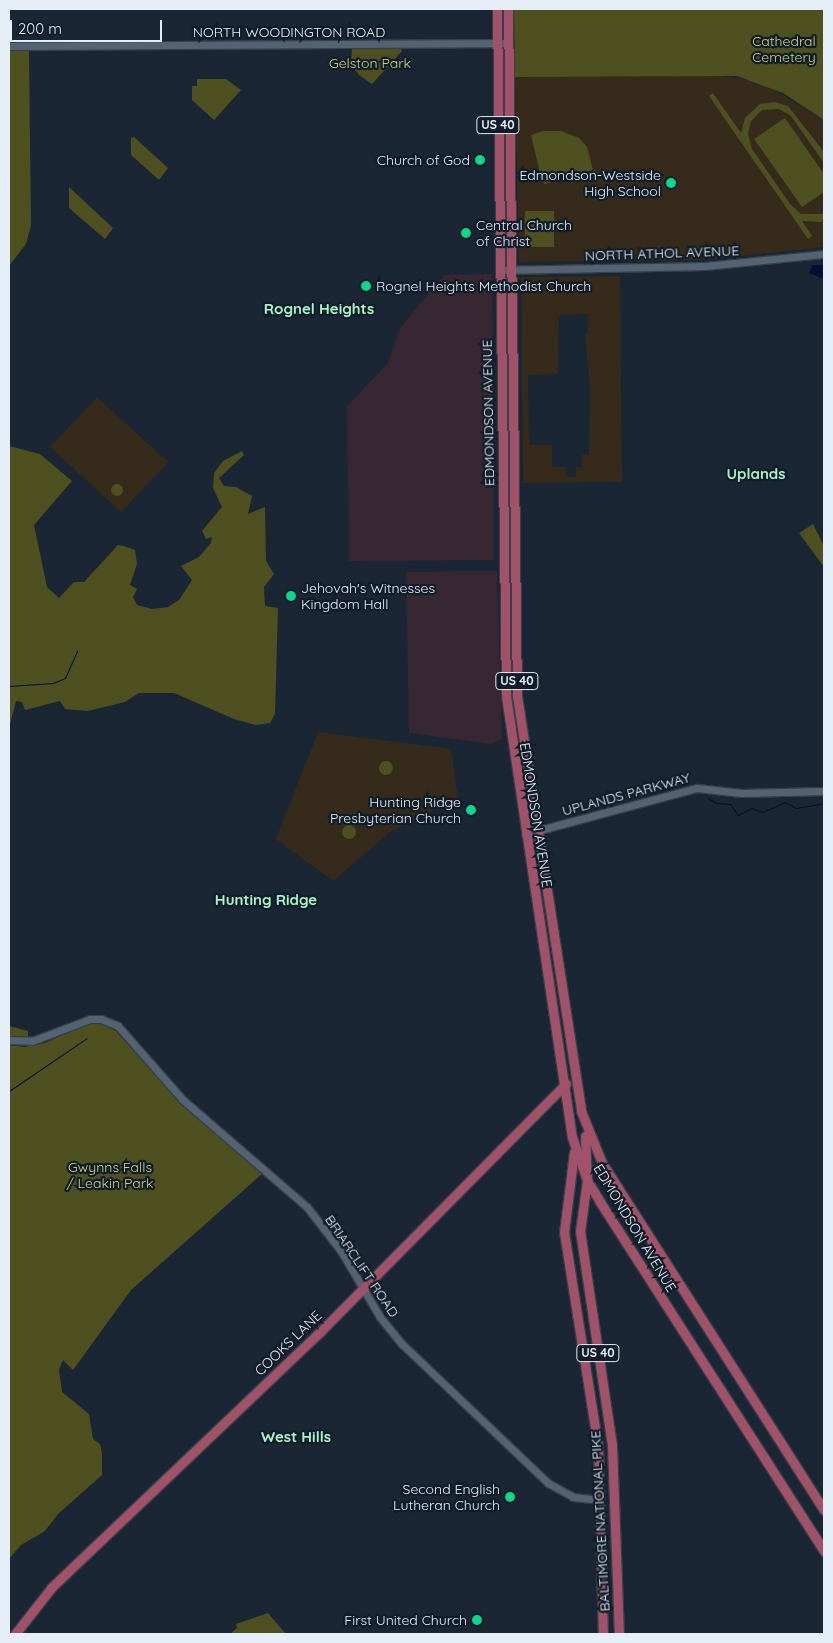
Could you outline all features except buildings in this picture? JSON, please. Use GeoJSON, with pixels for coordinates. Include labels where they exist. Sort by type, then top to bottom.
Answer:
{"type":"FeatureCollection","features":[{"type":"Feature","properties":{"kind":"main road","name":"EDMONDSON AVENUE"},"geometry":{"type":"LineString","coordinates":[[497,9],[506,696],[525,834],[572,1137],[587,1180],[824,1551]]}},
{"type":"Feature","properties":{"kind":"main road","name":"EDMONDSON AVENUE"},"geometry":{"type":"LineString","coordinates":[[508,9],[517,688],[537,831],[581,1111],[602,1163],[824,1510]]}},
{"type":"Feature","properties":{"kind":"main road","name":"COOKS LANE"},"geometry":{"type":"LineString","coordinates":[[15,1634],[52,1587],[363,1289],[564,1085],[574,1067]]}},
{"type":"Feature","properties":{"kind":"main road","name":"BALTIMORE NATIONAL PIKE"},"geometry":{"type":"LineString","coordinates":[[581,1111],[587,1180],[580,1231],[612,1445],[619,1634]]}},
{"type":"Feature","properties":{"kind":"main road","name":"BALTIMORE NATIONAL PIKE"},"geometry":{"type":"LineString","coordinates":[[572,1137],[574,1161],[564,1232],[595,1426],[601,1500],[604,1634]]}},
{"type":"Feature","properties":{"kind":"street","name":"NORTH WOODINGTON ROAD"},"geometry":{"type":"LineString","coordinates":[[9,46],[509,43]]}},
{"type":"Feature","properties":{"kind":"street","name":"NORTH ATHOL AVENUE"},"geometry":{"type":"LineString","coordinates":[[500,270],[705,266],[824,254]]}},
{"type":"Feature","properties":{"kind":"street","name":"UPLANDS PARKWAY"},"geometry":{"type":"LineString","coordinates":[[525,834],[697,788],[742,793],[824,791]]}},
{"type":"Feature","properties":{"kind":"street","name":"BRIARCLIFT ROAD"},"geometry":{"type":"LineString","coordinates":[[9,1040],[32,1041],[95,1018],[110,1021],[122,1029],[183,1100],[307,1207],[341,1251],[363,1289],[402,1344],[548,1483],[573,1497],[601,1500]]}},
{"type":"Feature","properties":{"kind":"shaded area","name":"Edmondson-Westside High School"},"geometry":{"type":"Polygon","coordinates":[[[715,75],[761,82],[824,120],[824,247],[704,260],[519,262],[515,77],[715,75]]]}},
{"type":"Feature","properties":{"kind":"shaded area"},"geometry":{"type":"Polygon","coordinates":[[[492,274],[494,560],[349,561],[347,406],[388,363],[400,328],[444,275],[492,274]]]}},
{"type":"Feature","properties":{"kind":"shaded area"},"geometry":{"type":"Polygon","coordinates":[[[620,276],[622,482],[523,483],[521,277],[620,276]],[[588,314],[559,315],[558,374],[528,375],[529,445],[552,445],[552,467],[566,467],[567,477],[576,476],[576,467],[582,467],[582,455],[589,455],[590,386],[585,334],[588,333],[588,314]]]}},
{"type":"Feature","properties":{"kind":"shaded area"},"geometry":{"type":"Polygon","coordinates":[[[97,397],[168,462],[121,512],[50,447],[97,397]]]}},
{"type":"Feature","properties":{"kind":"shaded area"},"geometry":{"type":"Polygon","coordinates":[[[497,571],[502,739],[491,744],[409,733],[406,572],[497,571]]]}},
{"type":"Feature","properties":{"kind":"shaded area"},"geometry":{"type":"Polygon","coordinates":[[[318,732],[451,749],[458,798],[390,832],[333,881],[276,839],[318,732]]]}},
{"type":"Feature","properties":{"kind":"green space","name":"Cathedral Cemetery"},"geometry":{"type":"Polygon","coordinates":[[[514,9],[824,9],[824,120],[783,93],[737,76],[515,77],[514,9]]]}},
{"type":"Feature","properties":{"kind":"green space","name":"Gelston Park"},"geometry":{"type":"Polygon","coordinates":[[[400,47],[402,51],[372,84],[359,75],[351,64],[352,48],[400,47]]]}},
{"type":"Feature","properties":{"kind":"green space"},"geometry":{"type":"Polygon","coordinates":[[[9,50],[29,51],[31,225],[26,244],[9,266],[9,50]]]}},
{"type":"Feature","properties":{"kind":"green space"},"geometry":{"type":"Polygon","coordinates":[[[197,79],[226,79],[241,90],[214,120],[192,100],[192,86],[197,86],[197,79]]]}},
{"type":"Feature","properties":{"kind":"green space"},"geometry":{"type":"Polygon","coordinates":[[[713,93],[741,133],[745,118],[760,104],[774,102],[788,106],[824,152],[824,163],[791,116],[779,109],[762,110],[751,121],[748,134],[752,149],[790,204],[801,214],[824,214],[822,222],[802,221],[812,236],[808,239],[709,96],[713,93]]]}},
{"type":"Feature","properties":{"kind":"green space"},"geometry":{"type":"Polygon","coordinates":[[[785,118],[824,174],[824,192],[802,207],[754,139],[785,118]]]}},
{"type":"Feature","properties":{"kind":"green space"},"geometry":{"type":"Polygon","coordinates":[[[543,131],[561,131],[579,138],[587,147],[593,170],[545,184],[542,182],[531,135],[543,131]]]}},
{"type":"Feature","properties":{"kind":"green space"},"geometry":{"type":"Polygon","coordinates":[[[134,137],[168,168],[159,180],[131,155],[131,138],[134,137]]]}},
{"type":"Feature","properties":{"kind":"green space"},"geometry":{"type":"Polygon","coordinates":[[[69,187],[113,228],[105,239],[69,208],[69,187]]]}},
{"type":"Feature","properties":{"kind":"green space"},"geometry":{"type":"Polygon","coordinates":[[[525,211],[554,211],[554,247],[525,247],[525,211]]]}},
{"type":"Feature","properties":{"kind":"green space"},"geometry":{"type":"Polygon","coordinates":[[[9,446],[40,454],[72,481],[34,525],[47,587],[59,598],[74,582],[84,582],[118,545],[124,546],[135,550],[137,564],[130,585],[137,589],[133,597],[137,605],[152,609],[168,607],[179,600],[192,580],[181,566],[199,557],[211,543],[212,537],[206,539],[202,531],[222,507],[213,488],[214,473],[223,461],[242,451],[244,455],[219,478],[224,486],[236,487],[252,496],[248,514],[265,507],[266,561],[274,574],[264,587],[265,606],[278,608],[275,714],[270,723],[255,725],[234,719],[174,693],[139,693],[125,702],[88,711],[65,709],[60,701],[25,710],[22,702],[16,701],[9,728],[9,446]]]}},
{"type":"Feature","properties":{"kind":"green space"},"geometry":{"type":"Polygon","coordinates":[[[117,484],[123,490],[117,496],[111,490],[117,484]]]}},
{"type":"Feature","properties":{"kind":"green space"},"geometry":{"type":"Polygon","coordinates":[[[813,524],[824,546],[824,567],[799,533],[813,524]]]}},
{"type":"Feature","properties":{"kind":"green space"},"geometry":{"type":"Polygon","coordinates":[[[383,761],[389,761],[393,768],[389,775],[383,775],[379,771],[379,765],[383,761]]]}},
{"type":"Feature","properties":{"kind":"green space"},"geometry":{"type":"Polygon","coordinates":[[[349,825],[354,827],[356,832],[354,837],[349,839],[344,837],[342,832],[344,827],[349,825]]]}},
{"type":"Feature","properties":{"kind":"green space","name":"Gwynns Falls / Leakin Park"},"geometry":{"type":"Polygon","coordinates":[[[98,1022],[116,1031],[179,1102],[263,1173],[131,1290],[73,1370],[63,1360],[59,1370],[62,1392],[89,1414],[93,1439],[100,1444],[102,1453],[102,1475],[58,1514],[45,1531],[21,1545],[9,1559],[9,1045],[24,1047],[45,1043],[88,1023],[98,1022]]]}},
{"type":"Feature","properties":{"kind":"green space"},"geometry":{"type":"Polygon","coordinates":[[[9,1026],[28,1031],[28,1037],[9,1036],[9,1026]]]}},
{"type":"Feature","properties":{"kind":"green space"},"geometry":{"type":"Polygon","coordinates":[[[268,1613],[286,1634],[230,1634],[237,1628],[236,1624],[268,1613]]]}},
{"type":"Feature","properties":{"kind":"water"},"geometry":{"type":"Polygon","coordinates":[[[813,265],[824,265],[824,279],[809,273],[813,265]]]}},
{"type":"Feature","properties":{"kind":"waterway"},"geometry":{"type":"LineString","coordinates":[[9,686],[53,683],[65,678],[77,651]]}},
{"type":"Feature","properties":{"kind":"waterway"},"geometry":{"type":"LineString","coordinates":[[708,798],[716,803],[730,804],[738,815],[752,808],[762,812],[785,802],[796,808],[824,803]]}},
{"type":"Feature","properties":{"kind":"waterway"},"geometry":{"type":"LineString","coordinates":[[9,1091],[87,1038]]}},
{"type":"Feature","properties":{"kind":"place","name":"Church of God"},"geometry":{"type":"Point","coordinates":[480,160]}},
{"type":"Feature","properties":{"kind":"place","name":"Edmondson-Westside High School"},"geometry":{"type":"Point","coordinates":[671,183]}},
{"type":"Feature","properties":{"kind":"place","name":"Central Church of Christ"},"geometry":{"type":"Point","coordinates":[466,233]}},
{"type":"Feature","properties":{"kind":"place","name":"Rognel Heights Methodist Church"},"geometry":{"type":"Point","coordinates":[366,286]}},
{"type":"Feature","properties":{"kind":"place","name":"Jehovah's Witnesses Kingdom Hall"},"geometry":{"type":"Point","coordinates":[291,596]}},
{"type":"Feature","properties":{"kind":"place","name":"Hunting Ridge Presbyterian Church"},"geometry":{"type":"Point","coordinates":[471,810]}},
{"type":"Feature","properties":{"kind":"place","name":"Second English Lutheran Church"},"geometry":{"type":"Point","coordinates":[510,1497]}},
{"type":"Feature","properties":{"kind":"place","name":"First United Church"},"geometry":{"type":"Point","coordinates":[477,1620]}},
{"type":"Feature","properties":{"kind":"district","name":"Rognel Heights"},"geometry":{"type":"Point","coordinates":[319,309]}},
{"type":"Feature","properties":{"kind":"district","name":"Uplands"},"geometry":{"type":"Point","coordinates":[756,474]}},
{"type":"Feature","properties":{"kind":"district","name":"Hunting Ridge"},"geometry":{"type":"Point","coordinates":[266,900]}},
{"type":"Feature","properties":{"kind":"district","name":"West Hills"},"geometry":{"type":"Point","coordinates":[296,1437]}}]}
